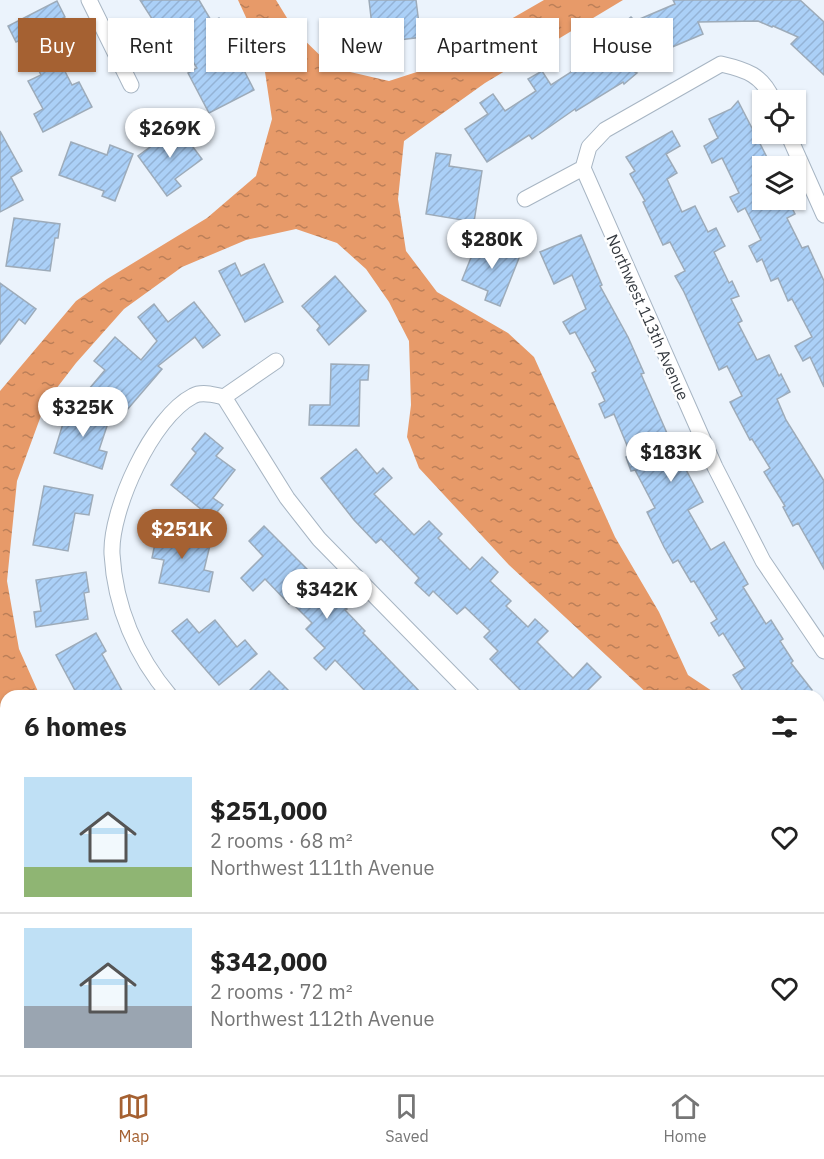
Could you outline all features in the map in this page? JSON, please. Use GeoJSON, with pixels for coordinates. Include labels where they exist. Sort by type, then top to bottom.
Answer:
{"type":"FeatureCollection","features":[{"type":"Feature","properties":{"kind":"street"},"geometry":{"type":"LineString","coordinates":[[89,0],[131,85]]}},
{"type":"Feature","properties":{"kind":"street"},"geometry":{"type":"LineString","coordinates":[[525,199],[583,168],[590,147],[604,130],[721,64],[747,70],[768,90]]}},
{"type":"Feature","properties":{"kind":"street"},"geometry":{"type":"LineString","coordinates":[[792,144],[824,215]]}},
{"type":"Feature","properties":{"kind":"street","name":"Northwest 113th Avenue"},"geometry":{"type":"LineString","coordinates":[[583,168],[715,467],[763,561],[824,651]]}},
{"type":"Feature","properties":{"kind":"street"},"geometry":{"type":"LineString","coordinates":[[166,690],[141,657],[123,614],[112,553],[116,517],[129,481],[145,450],[171,415],[194,396],[209,394],[224,397],[276,361]]}},
{"type":"Feature","properties":{"kind":"street"},"geometry":{"type":"LineString","coordinates":[[224,397],[287,498],[319,539],[466,690]]}},
{"type":"Feature","properties":{"kind":"water"},"geometry":{"type":"Polygon","coordinates":[[[238,0],[276,0],[287,18],[246,18],[238,0]]]}},
{"type":"Feature","properties":{"kind":"water"},"geometry":{"type":"Polygon","coordinates":[[[544,0],[623,0],[593,18],[571,18],[571,31],[559,38],[559,18],[513,18],[544,0]]]}},
{"type":"Feature","properties":{"kind":"water"},"geometry":{"type":"Polygon","coordinates":[[[307,43],[319,54],[319,72],[350,72],[389,81],[417,72],[503,72],[404,141],[398,199],[406,251],[437,292],[508,333],[534,357],[615,537],[659,612],[688,675],[710,690],[644,690],[509,565],[419,468],[407,437],[411,405],[409,341],[389,302],[366,269],[337,243],[296,229],[246,240],[182,267],[124,309],[76,363],[46,402],[17,481],[7,581],[19,649],[37,690],[0,690],[0,391],[76,301],[107,279],[207,218],[256,176],[272,119],[265,72],[307,72],[307,43]]]}},
{"type":"Feature","properties":{"kind":"building"},"geometry":{"type":"Polygon","coordinates":[[[140,0],[199,0],[210,18],[206,18],[206,72],[245,72],[254,90],[209,113],[188,73],[194,72],[197,68],[194,63],[194,18],[152,18],[140,0]]]}},
{"type":"Feature","properties":{"kind":"building"},"geometry":{"type":"Polygon","coordinates":[[[369,0],[416,0],[418,18],[416,18],[416,38],[404,39],[404,18],[371,18],[369,0]]]}},
{"type":"Feature","properties":{"kind":"building"},"geometry":{"type":"Polygon","coordinates":[[[673,0],[800,0],[824,22],[824,75],[791,44],[798,37],[758,21],[698,22],[703,34],[673,47],[673,18],[642,18],[675,4],[673,0]]]}},
{"type":"Feature","properties":{"kind":"building"},"geometry":{"type":"Polygon","coordinates":[[[57,1],[65,17],[64,18],[24,18],[57,1]]]}},
{"type":"Feature","properties":{"kind":"building"},"geometry":{"type":"Polygon","coordinates":[[[18,21],[18,41],[16,42],[8,26],[18,21]]]}},
{"type":"Feature","properties":{"kind":"building"},"geometry":{"type":"Polygon","coordinates":[[[40,72],[65,72],[72,85],[79,82],[92,107],[43,132],[34,114],[43,109],[28,81],[41,75],[40,72]]]}},
{"type":"Feature","properties":{"kind":"building"},"geometry":{"type":"Polygon","coordinates":[[[540,72],[543,72],[551,85],[571,72],[637,73],[624,84],[623,82],[576,111],[575,109],[532,139],[529,135],[487,162],[465,129],[488,114],[480,103],[493,94],[505,111],[536,91],[528,79],[540,72]]]}},
{"type":"Feature","properties":{"kind":"building"},"geometry":{"type":"Polygon","coordinates":[[[738,101],[752,128],[752,144],[760,144],[766,156],[752,156],[752,210],[793,210],[795,214],[787,218],[802,248],[808,246],[824,281],[824,387],[810,357],[803,361],[795,346],[812,337],[792,299],[788,301],[778,278],[771,281],[762,259],[757,262],[749,246],[761,240],[745,208],[738,212],[730,197],[739,193],[722,158],[712,163],[704,146],[718,138],[709,119],[731,109],[738,101]]]}},
{"type":"Feature","properties":{"kind":"building"},"geometry":{"type":"Polygon","coordinates":[[[175,123],[202,159],[175,179],[181,186],[167,196],[138,156],[165,136],[162,133],[175,123]]]}},
{"type":"Feature","properties":{"kind":"building"},"geometry":{"type":"Polygon","coordinates":[[[0,131],[22,171],[11,177],[23,200],[0,212],[0,131]]]}},
{"type":"Feature","properties":{"kind":"building"},"geometry":{"type":"Polygon","coordinates":[[[672,131],[680,146],[666,154],[677,173],[667,179],[682,212],[695,206],[708,232],[716,228],[725,246],[714,252],[729,283],[732,281],[739,296],[731,299],[742,321],[738,323],[757,360],[769,355],[779,376],[781,374],[790,392],[777,399],[786,420],[824,481],[824,569],[798,523],[793,526],[783,507],[785,506],[764,472],[770,468],[752,439],[750,440],[730,402],[742,396],[727,366],[719,370],[675,276],[685,271],[670,242],[663,245],[643,202],[645,201],[630,174],[635,171],[626,157],[672,131]]]}},
{"type":"Feature","properties":{"kind":"building"},"geometry":{"type":"Polygon","coordinates":[[[71,142],[107,155],[110,145],[133,154],[115,201],[102,196],[104,191],[59,175],[71,142]]]}},
{"type":"Feature","properties":{"kind":"building"},"geometry":{"type":"Polygon","coordinates":[[[436,153],[451,155],[449,166],[482,171],[474,222],[426,214],[436,153]]]}},
{"type":"Feature","properties":{"kind":"building"},"geometry":{"type":"Polygon","coordinates":[[[14,218],[60,224],[58,238],[55,238],[50,271],[6,266],[14,218]]]}},
{"type":"Feature","properties":{"kind":"building"},"geometry":{"type":"Polygon","coordinates":[[[581,235],[602,285],[600,286],[628,337],[644,373],[641,374],[681,465],[683,464],[703,502],[688,510],[711,550],[724,542],[748,584],[743,587],[766,624],[771,620],[783,639],[780,641],[793,661],[791,663],[812,690],[742,690],[733,675],[745,668],[723,633],[719,636],[711,623],[717,619],[694,581],[691,582],[678,560],[673,563],[664,547],[647,512],[655,508],[635,470],[631,471],[626,457],[631,455],[614,414],[605,418],[599,404],[605,401],[592,373],[596,371],[575,332],[570,334],[563,322],[586,309],[572,275],[554,284],[540,252],[581,235]]]}},
{"type":"Feature","properties":{"kind":"building"},"geometry":{"type":"Polygon","coordinates":[[[478,240],[502,250],[503,246],[521,253],[500,306],[485,300],[488,291],[462,280],[478,240]]]}},
{"type":"Feature","properties":{"kind":"building"},"geometry":{"type":"Polygon","coordinates":[[[235,263],[241,276],[264,264],[283,302],[245,322],[219,271],[235,263]]]}},
{"type":"Feature","properties":{"kind":"building"},"geometry":{"type":"Polygon","coordinates":[[[335,276],[366,311],[329,345],[317,330],[320,326],[302,306],[335,276]]]}},
{"type":"Feature","properties":{"kind":"building"},"geometry":{"type":"Polygon","coordinates":[[[0,283],[36,309],[25,324],[19,319],[0,344],[0,283]]]}},
{"type":"Feature","properties":{"kind":"building"},"geometry":{"type":"Polygon","coordinates":[[[194,302],[220,335],[203,348],[195,337],[158,366],[162,369],[121,417],[89,389],[105,370],[94,361],[115,337],[141,360],[157,341],[138,317],[154,304],[168,322],[194,302]]]}},
{"type":"Feature","properties":{"kind":"building"},"geometry":{"type":"Polygon","coordinates":[[[331,364],[369,365],[368,380],[360,380],[359,426],[309,425],[310,405],[330,405],[331,364]]]}},
{"type":"Feature","properties":{"kind":"building"},"geometry":{"type":"Polygon","coordinates":[[[68,407],[109,420],[99,450],[107,452],[102,469],[54,453],[68,407]]]}},
{"type":"Feature","properties":{"kind":"building"},"geometry":{"type":"Polygon","coordinates":[[[205,433],[223,448],[216,456],[235,470],[213,498],[223,505],[212,518],[171,485],[196,453],[192,449],[205,433]]]}},
{"type":"Feature","properties":{"kind":"building"},"geometry":{"type":"Polygon","coordinates":[[[356,449],[377,474],[383,468],[392,478],[374,494],[414,535],[429,521],[442,534],[438,538],[470,570],[482,557],[498,572],[490,581],[511,601],[506,606],[528,627],[535,619],[548,631],[537,642],[573,678],[587,663],[601,677],[588,690],[520,690],[490,659],[498,651],[484,637],[490,631],[465,607],[457,614],[433,591],[429,596],[415,583],[419,578],[381,539],[376,543],[354,520],[321,478],[356,449]]]}},
{"type":"Feature","properties":{"kind":"building"},"geometry":{"type":"Polygon","coordinates":[[[44,486],[93,495],[89,515],[75,513],[68,551],[33,545],[44,486]]]}},
{"type":"Feature","properties":{"kind":"building"},"geometry":{"type":"Polygon","coordinates":[[[159,524],[181,528],[179,539],[210,545],[204,570],[213,572],[209,592],[159,583],[164,560],[152,558],[159,524]]]}},
{"type":"Feature","properties":{"kind":"building"},"geometry":{"type":"Polygon","coordinates":[[[264,526],[347,609],[345,610],[365,631],[363,633],[418,690],[364,690],[335,660],[326,670],[314,658],[325,648],[306,629],[312,623],[291,602],[289,604],[265,579],[253,591],[241,578],[263,556],[249,541],[264,526]]]}},
{"type":"Feature","properties":{"kind":"building"},"geometry":{"type":"Polygon","coordinates":[[[86,572],[89,592],[84,593],[88,619],[36,627],[34,612],[41,611],[36,580],[86,572]]]}},
{"type":"Feature","properties":{"kind":"building"},"geometry":{"type":"Polygon","coordinates":[[[187,619],[199,633],[215,620],[237,647],[245,640],[257,654],[219,685],[172,631],[187,619]]]}},
{"type":"Feature","properties":{"kind":"building"},"geometry":{"type":"Polygon","coordinates":[[[96,633],[106,651],[102,654],[122,690],[75,690],[56,655],[96,633]]]}},
{"type":"Feature","properties":{"kind":"building"},"geometry":{"type":"Polygon","coordinates":[[[269,671],[288,690],[250,690],[269,671]]]}}]}
